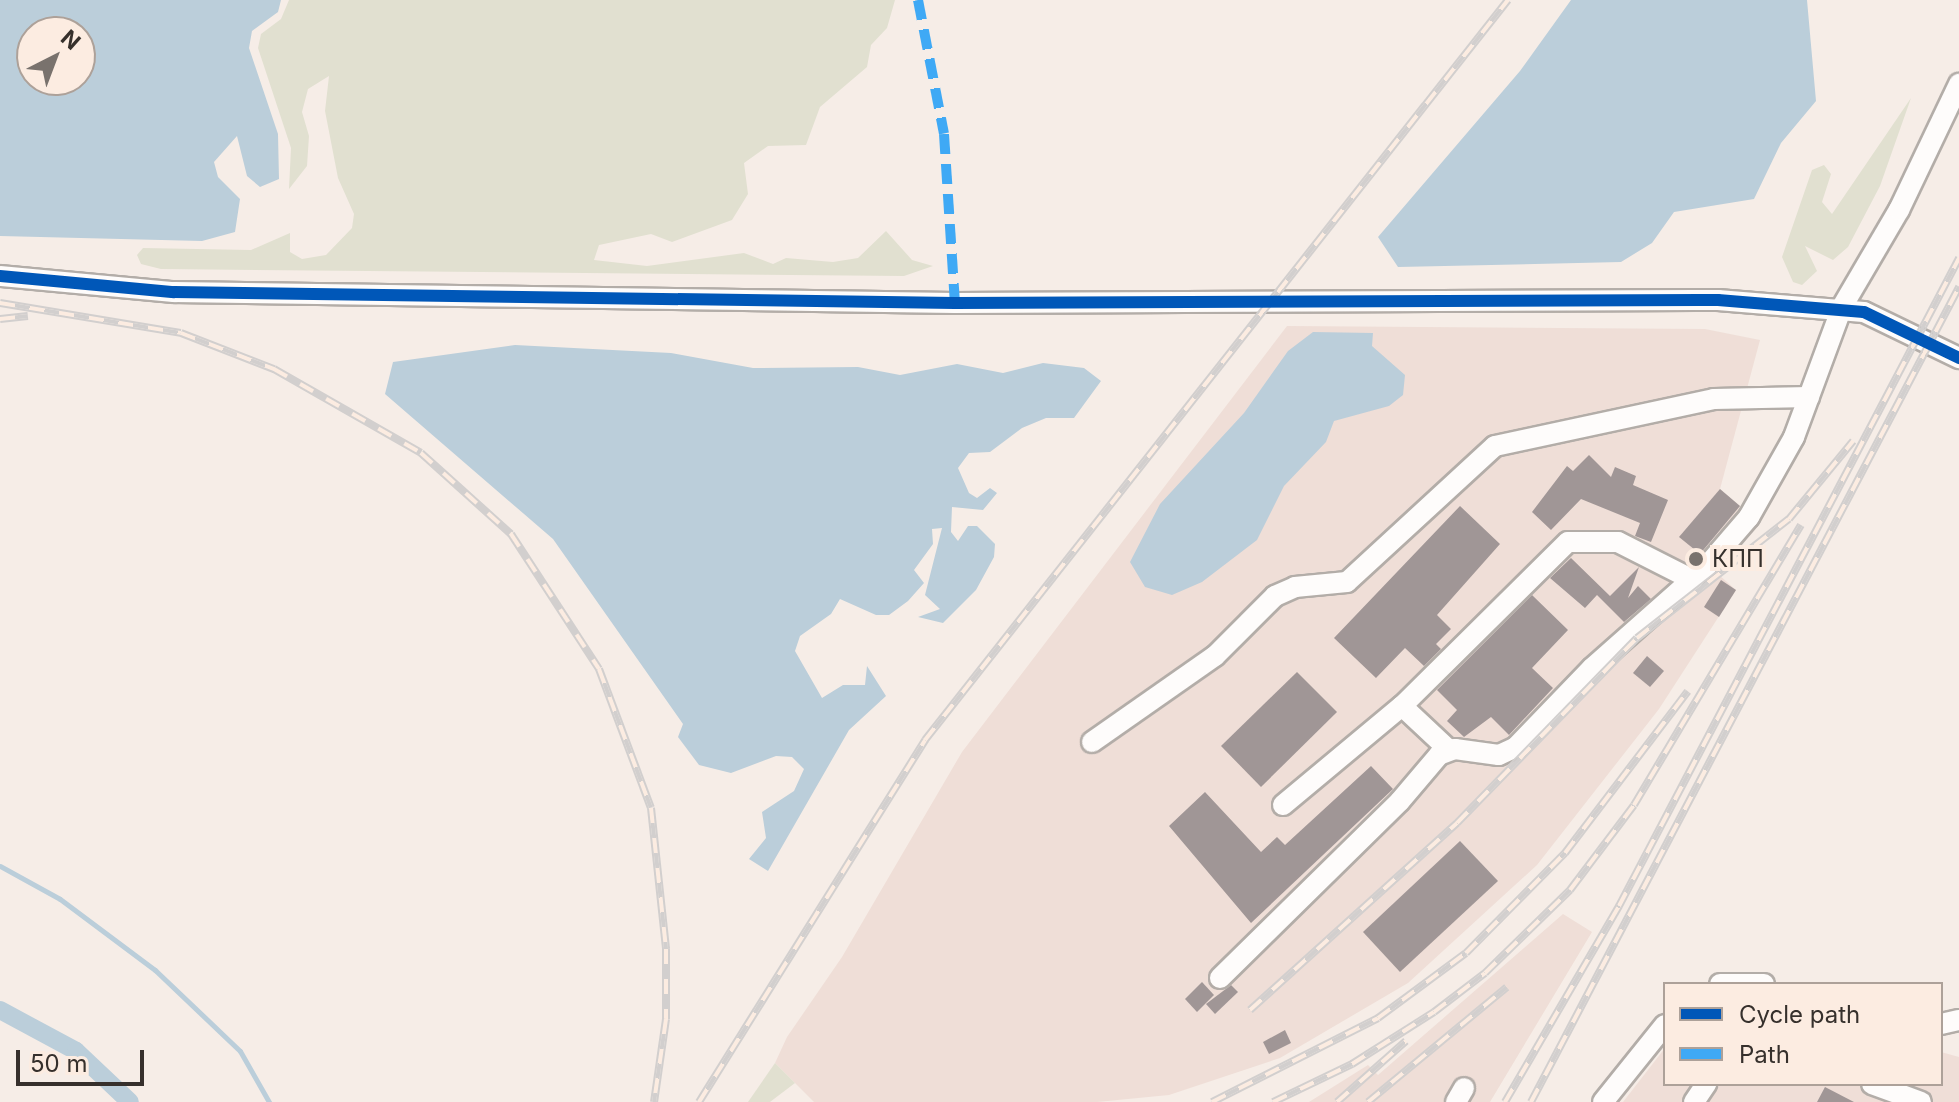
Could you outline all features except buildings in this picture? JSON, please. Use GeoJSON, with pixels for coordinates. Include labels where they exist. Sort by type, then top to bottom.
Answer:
{"type":"FeatureCollection","features":[{"type":"Feature","properties":{"kind":"street"},"geometry":{"type":"LineString","coordinates":[[1402,706],[1449,750],[1488,756],[1516,747],[1592,668],[1693,580],[1766,492],[1809,397],[1842,307],[1899,210],[1959,84]]}},
{"type":"Feature","properties":{"kind":"street"},"geometry":{"type":"LineString","coordinates":[[0,276],[174,292],[955,303],[1718,300],[1842,307],[1883,318],[1959,358]]}},
{"type":"Feature","properties":{"kind":"street"},"geometry":{"type":"LineString","coordinates":[[1092,742],[1215,656],[1275,596],[1295,587],[1347,582],[1495,446],[1714,399],[1809,397]]}},
{"type":"Feature","properties":{"kind":"street"},"geometry":{"type":"LineString","coordinates":[[1283,805],[1402,706],[1568,542],[1618,542],[1693,580]]}},
{"type":"Feature","properties":{"kind":"street"},"geometry":{"type":"LineString","coordinates":[[1220,978],[1449,750]]}},
{"type":"Feature","properties":{"kind":"street"},"geometry":{"type":"LineString","coordinates":[[1603,1102],[1663,1027]]}},
{"type":"Feature","properties":{"kind":"street"},"geometry":{"type":"LineString","coordinates":[[1877,1086],[1921,1102]]}},
{"type":"Feature","properties":{"kind":"shaded area"},"geometry":{"type":"Polygon","coordinates":[[[289,0],[895,0],[887,28],[871,45],[867,67],[820,107],[806,145],[768,146],[744,163],[748,194],[732,220],[672,242],[651,234],[599,245],[594,260],[647,266],[744,253],[773,264],[786,258],[833,262],[858,258],[886,231],[912,260],[933,266],[904,276],[161,269],[141,264],[137,255],[143,248],[251,250],[290,233],[290,252],[302,259],[326,255],[352,228],[354,214],[338,178],[325,111],[329,76],[308,89],[302,112],[309,136],[307,166],[289,189],[291,148],[258,48],[261,34],[281,19],[289,0]]]}},
{"type":"Feature","properties":{"kind":"shaded area"},"geometry":{"type":"Polygon","coordinates":[[[1911,98],[1880,186],[1848,247],[1833,260],[1805,246],[1817,271],[1802,285],[1793,282],[1782,257],[1812,170],[1824,165],[1831,174],[1822,202],[1832,214],[1911,98]]]}},
{"type":"Feature","properties":{"kind":"shaded area"},"geometry":{"type":"Polygon","coordinates":[[[1287,326],[1705,329],[1760,340],[1720,489],[1742,508],[1700,558],[1736,590],[1659,709],[1537,865],[1408,983],[1280,1058],[1169,1095],[1097,1102],[814,1102],[775,1063],[787,1037],[842,957],[962,752],[1287,326]]]}},
{"type":"Feature","properties":{"kind":"shaded area"},"geometry":{"type":"Polygon","coordinates":[[[1563,914],[1592,932],[1490,1102],[1309,1102],[1368,1065],[1378,1075],[1563,914]]]}},
{"type":"Feature","properties":{"kind":"shaded area"},"geometry":{"type":"Polygon","coordinates":[[[1663,1051],[1663,1086],[1943,1086],[1943,1053],[1959,1057],[1959,1102],[1623,1102],[1663,1051]]]}},
{"type":"Feature","properties":{"kind":"shaded area"},"geometry":{"type":"Polygon","coordinates":[[[775,1063],[795,1083],[770,1102],[748,1102],[775,1063]]]}},
{"type":"Feature","properties":{"kind":"water"},"geometry":{"type":"Polygon","coordinates":[[[0,0],[281,0],[278,12],[252,31],[249,48],[278,134],[279,179],[260,187],[247,176],[237,136],[214,162],[218,177],[240,199],[235,232],[202,241],[0,236],[0,0]]]}},
{"type":"Feature","properties":{"kind":"water"},"geometry":{"type":"Polygon","coordinates":[[[1571,0],[1807,0],[1816,101],[1781,143],[1754,199],[1674,212],[1652,243],[1621,262],[1398,267],[1378,237],[1520,71],[1571,0]]]}},
{"type":"Feature","properties":{"kind":"water"},"geometry":{"type":"Polygon","coordinates":[[[1313,332],[1373,333],[1372,346],[1405,375],[1403,395],[1389,406],[1334,421],[1326,442],[1284,486],[1257,540],[1202,582],[1172,595],[1145,587],[1130,562],[1160,504],[1244,413],[1288,351],[1313,332]]]}},
{"type":"Feature","properties":{"kind":"water"},"geometry":{"type":"Polygon","coordinates":[[[515,345],[671,353],[753,368],[858,367],[900,375],[957,364],[1003,373],[1043,363],[1084,368],[1101,381],[1074,418],[1046,418],[1022,428],[990,452],[969,453],[958,468],[969,493],[977,498],[990,488],[997,493],[983,510],[952,507],[951,532],[958,541],[968,526],[977,526],[995,544],[994,557],[976,590],[943,623],[918,617],[940,609],[925,595],[942,528],[932,529],[933,544],[914,570],[924,583],[908,601],[889,615],[876,615],[840,599],[831,614],[800,636],[795,651],[822,698],[843,685],[865,685],[867,666],[886,696],[849,730],[768,871],[749,859],[766,838],[762,812],[794,791],[804,769],[792,757],[776,756],[731,773],[699,765],[678,737],[683,724],[553,539],[385,394],[393,362],[515,345]]]}},
{"type":"Feature","properties":{"kind":"waterway"},"geometry":{"type":"LineString","coordinates":[[0,866],[60,899],[155,970],[240,1051],[269,1102]]}},
{"type":"Feature","properties":{"kind":"waterway"},"geometry":{"type":"LineString","coordinates":[[0,1010],[76,1051],[130,1102]]}},
{"type":"Feature","properties":{"kind":"railway"},"geometry":{"type":"LineString","coordinates":[[699,1102],[925,740],[1508,0]]}},
{"type":"Feature","properties":{"kind":"railway"},"geometry":{"type":"LineString","coordinates":[[1505,1102],[1619,906],[1959,258]]}},
{"type":"Feature","properties":{"kind":"railway"},"geometry":{"type":"LineString","coordinates":[[1531,1102],[1959,287]]}},
{"type":"Feature","properties":{"kind":"railway"},"geometry":{"type":"LineString","coordinates":[[0,303],[181,333],[274,369],[421,453],[511,534],[599,669],[651,808],[666,949],[666,1019],[654,1102]]}},
{"type":"Feature","properties":{"kind":"railway"},"geometry":{"type":"LineString","coordinates":[[0,319],[28,316]]}},
{"type":"Feature","properties":{"kind":"railway"},"geometry":{"type":"LineString","coordinates":[[1250,1010],[1457,823],[1637,638],[1789,519],[1853,441]]}},
{"type":"Feature","properties":{"kind":"railway"},"geometry":{"type":"LineString","coordinates":[[1273,1102],[1352,1064],[1434,1012],[1485,973],[1570,890],[1634,805],[1801,525]]}},
{"type":"Feature","properties":{"kind":"railway"},"geometry":{"type":"LineString","coordinates":[[1212,1102],[1378,1018],[1466,953],[1565,853],[1688,691]]}},
{"type":"Feature","properties":{"kind":"railway"},"geometry":{"type":"LineString","coordinates":[[1368,1102],[1507,987]]}},
{"type":"Feature","properties":{"kind":"railway"},"geometry":{"type":"LineString","coordinates":[[1337,1102],[1406,1041]]}},
{"type":"Feature","properties":{"kind":"marked path"},"geometry":{"type":"LineString","coordinates":[[918,0],[944,134],[955,303]]}},
{"type":"Feature","properties":{"kind":"cycle path"},"geometry":{"type":"LineString","coordinates":[[0,276],[174,292],[955,303],[1718,300],[1864,312],[1959,358]]}},
{"type":"Feature","properties":{"kind":"place","name":"КПП"},"geometry":{"type":"Point","coordinates":[1696,559]}}]}
